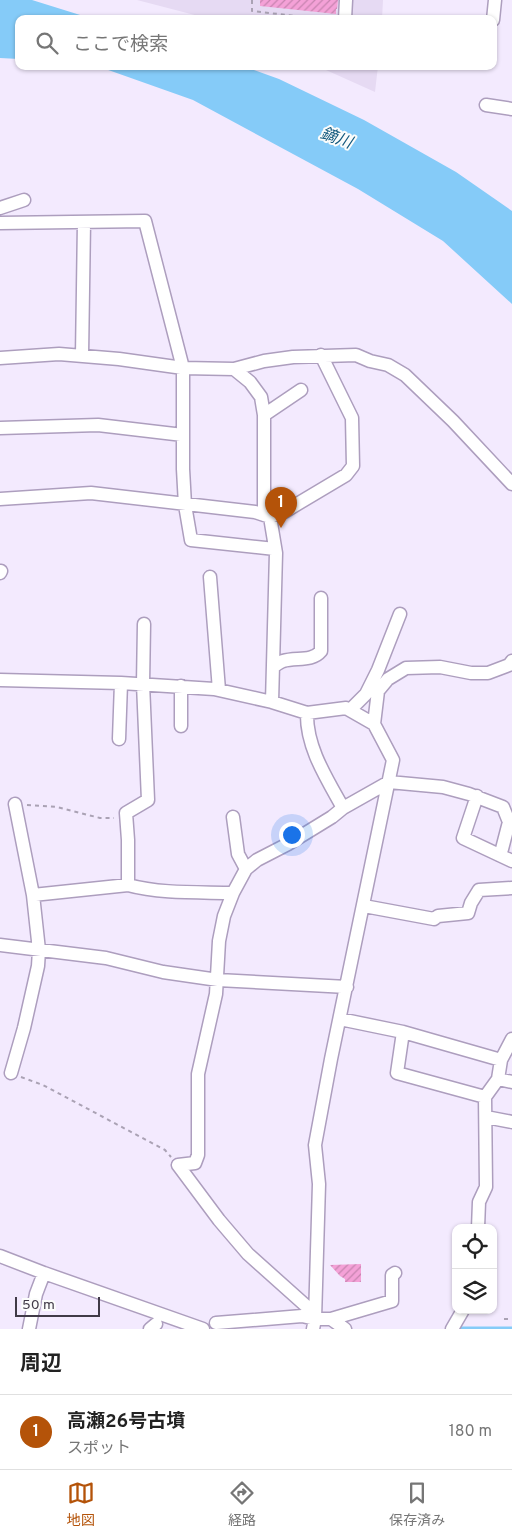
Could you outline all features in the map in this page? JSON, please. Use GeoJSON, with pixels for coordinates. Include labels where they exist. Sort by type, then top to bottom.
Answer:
{"type":"FeatureCollection","features":[{"type":"Feature","properties":{"kind":"street"},"geometry":{"type":"LineString","coordinates":[[345,15],[346,0]]}},
{"type":"Feature","properties":{"kind":"street"},"geometry":{"type":"LineString","coordinates":[[494,15],[495,0]]}},
{"type":"Feature","properties":{"kind":"street"},"geometry":{"type":"LineString","coordinates":[[486,105],[512,109]]}},
{"type":"Feature","properties":{"kind":"street"},"geometry":{"type":"LineString","coordinates":[[0,208],[24,200]]}},
{"type":"Feature","properties":{"kind":"street"},"geometry":{"type":"LineString","coordinates":[[0,224],[145,221],[182,368],[185,505],[191,540],[275,549]]}},
{"type":"Feature","properties":{"kind":"street"},"geometry":{"type":"LineString","coordinates":[[82,356],[84,222]]}},
{"type":"Feature","properties":{"kind":"street"},"geometry":{"type":"LineString","coordinates":[[0,358],[59,354],[119,359],[182,368],[234,369],[264,361],[321,355],[356,355],[370,361],[388,365],[405,376],[453,421],[512,484]]}},
{"type":"Feature","properties":{"kind":"street"},"geometry":{"type":"LineString","coordinates":[[0,500],[91,493],[255,512],[267,516],[299,504],[346,475],[353,466],[352,418],[321,355]]}},
{"type":"Feature","properties":{"kind":"street"},"geometry":{"type":"LineString","coordinates":[[234,369],[250,382],[261,397],[264,415],[267,516],[275,549],[272,702]]}},
{"type":"Feature","properties":{"kind":"street"},"geometry":{"type":"LineString","coordinates":[[264,415],[301,390]]}},
{"type":"Feature","properties":{"kind":"street"},"geometry":{"type":"LineString","coordinates":[[0,428],[98,425],[183,434]]}},
{"type":"Feature","properties":{"kind":"street"},"geometry":{"type":"LineString","coordinates":[[210,577],[219,690]]}},
{"type":"Feature","properties":{"kind":"street"},"geometry":{"type":"LineString","coordinates":[[273,667],[284,661],[309,658],[318,655],[321,651],[321,598]]}},
{"type":"Feature","properties":{"kind":"street"},"geometry":{"type":"LineString","coordinates":[[350,710],[366,694],[378,670],[400,614]]}},
{"type":"Feature","properties":{"kind":"street"},"geometry":{"type":"LineString","coordinates":[[128,885],[126,814],[148,800],[143,684],[144,624]]}},
{"type":"Feature","properties":{"kind":"street"},"geometry":{"type":"LineString","coordinates":[[374,724],[378,691],[388,679],[406,668],[440,667],[471,673],[488,673],[509,665],[512,661]]}},
{"type":"Feature","properties":{"kind":"street"},"geometry":{"type":"LineString","coordinates":[[0,680],[122,682],[182,686],[219,690],[272,702],[307,713],[346,708],[374,724],[393,760],[316,1145],[318,1184],[314,1320]]}},
{"type":"Feature","properties":{"kind":"street"},"geometry":{"type":"LineString","coordinates":[[119,739],[122,682]]}},
{"type":"Feature","properties":{"kind":"street"},"geometry":{"type":"LineString","coordinates":[[181,726],[182,686]]}},
{"type":"Feature","properties":{"kind":"street"},"geometry":{"type":"LineString","coordinates":[[307,713],[306,722],[316,758],[342,808]]}},
{"type":"Feature","properties":{"kind":"street"},"geometry":{"type":"LineString","coordinates":[[314,1320],[248,1254],[218,1220],[178,1165],[195,1163],[198,1155],[198,1074],[214,1011],[218,980],[218,941],[224,916],[233,893],[246,869],[257,860],[288,844],[332,817],[342,808],[389,782],[443,787],[477,796],[503,806],[510,822],[499,855]]}},
{"type":"Feature","properties":{"kind":"street"},"geometry":{"type":"LineString","coordinates":[[477,796],[463,838],[512,861]]}},
{"type":"Feature","properties":{"kind":"street"},"geometry":{"type":"LineString","coordinates":[[10,1073],[24,1028],[38,966],[39,950],[33,894],[15,804]]}},
{"type":"Feature","properties":{"kind":"street"},"geometry":{"type":"LineString","coordinates":[[233,817],[238,854],[246,869]]}},
{"type":"Feature","properties":{"kind":"street"},"geometry":{"type":"LineString","coordinates":[[33,894],[128,885],[176,891],[233,893]]}},
{"type":"Feature","properties":{"kind":"street"},"geometry":{"type":"LineString","coordinates":[[364,906],[434,918],[468,913],[478,890],[512,888]]}},
{"type":"Feature","properties":{"kind":"street"},"geometry":{"type":"LineString","coordinates":[[0,945],[106,958],[163,972],[218,980],[347,987]]}},
{"type":"Feature","properties":{"kind":"street"},"geometry":{"type":"LineString","coordinates":[[340,1019],[403,1032],[502,1060]]}},
{"type":"Feature","properties":{"kind":"street"},"geometry":{"type":"LineString","coordinates":[[403,1032],[397,1073],[485,1097]]}},
{"type":"Feature","properties":{"kind":"street"},"geometry":{"type":"LineString","coordinates":[[478,1224],[479,1202],[486,1187],[485,1097],[498,1079],[502,1060],[511,1044]]}},
{"type":"Feature","properties":{"kind":"street"},"geometry":{"type":"LineString","coordinates":[[498,1079],[512,1082]]}},
{"type":"Feature","properties":{"kind":"street"},"geometry":{"type":"LineString","coordinates":[[486,1117],[512,1122]]}},
{"type":"Feature","properties":{"kind":"street"},"geometry":{"type":"LineString","coordinates":[[0,1256],[44,1274],[204,1329]]}},
{"type":"Feature","properties":{"kind":"street"},"geometry":{"type":"LineString","coordinates":[[216,1323],[302,1316],[314,1320],[331,1319],[392,1301],[392,1275],[395,1273]]}},
{"type":"Feature","properties":{"kind":"street"},"geometry":{"type":"LineString","coordinates":[[29,1329],[36,1294],[44,1274]]}},
{"type":"Feature","properties":{"kind":"street"},"geometry":{"type":"LineString","coordinates":[[452,1329],[461,1314]]}},
{"type":"Feature","properties":{"kind":"street"},"geometry":{"type":"LineString","coordinates":[[331,1319],[345,1329]]}},
{"type":"Feature","properties":{"kind":"path"},"geometry":{"type":"LineString","coordinates":[[252,0],[252,11],[287,15]]}},
{"type":"Feature","properties":{"kind":"path"},"geometry":{"type":"LineString","coordinates":[[15,804],[57,807],[100,818],[126,818]]}},
{"type":"Feature","properties":{"kind":"path"},"geometry":{"type":"LineString","coordinates":[[10,1073],[43,1086],[165,1150],[178,1165]]}},
{"type":"Feature","properties":{"kind":"path"},"geometry":{"type":"LineString","coordinates":[[504,1319],[512,1319]]}},
{"type":"Feature","properties":{"kind":"shaded area"},"geometry":{"type":"Polygon","coordinates":[[[137,0],[383,0],[382,15],[195,15],[137,0]]]}},
{"type":"Feature","properties":{"kind":"shaded area"},"geometry":{"type":"Polygon","coordinates":[[[326,70],[378,70],[375,92],[326,70]]]}},
{"type":"Feature","properties":{"kind":"water"},"geometry":{"type":"Polygon","coordinates":[[[0,0],[32,0],[80,15],[15,15],[15,59],[0,58],[0,0]]]}},
{"type":"Feature","properties":{"kind":"water","name":"鏑川"},"geometry":{"type":"Polygon","coordinates":[[[108,70],[254,70],[279,79],[364,120],[456,172],[512,211],[512,304],[443,241],[358,189],[193,100],[108,70]]]}},
{"type":"Feature","properties":{"kind":"building"},"geometry":{"type":"Polygon","coordinates":[[[260,0],[338,0],[336,14],[260,6],[260,0]]]}},
{"type":"Feature","properties":{"kind":"building"},"geometry":{"type":"Polygon","coordinates":[[[361,1264],[361,1282],[345,1282],[345,1279],[330,1265],[361,1264]]]}},
{"type":"Feature","properties":{"kind":"waterway"},"geometry":{"type":"LineString","coordinates":[[457,1328],[512,1328]]}},
{"type":"Feature","properties":{"kind":"place","name":"高瀬26号古墳"},"geometry":{"type":"Point","coordinates":[281,528]}}]}
